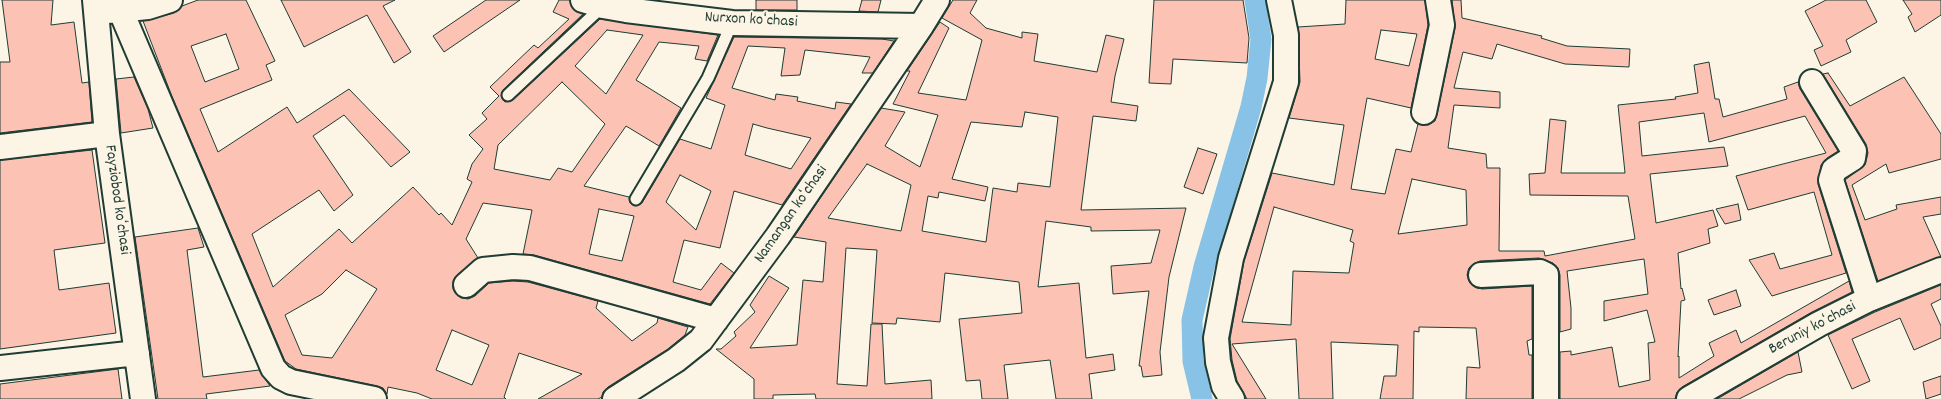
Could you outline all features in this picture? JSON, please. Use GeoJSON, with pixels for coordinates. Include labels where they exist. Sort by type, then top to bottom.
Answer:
{"type":"FeatureCollection","features":[{"type":"Feature","properties":{"kind":"street"},"geometry":{"type":"LineString","coordinates":[[96,7],[120,9],[148,7],[170,0]]}},
{"type":"Feature","properties":{"kind":"street","name":"Namangan koʻchasi"},"geometry":{"type":"LineString","coordinates":[[615,399],[676,360],[701,340],[778,236],[921,26],[936,0]]}},
{"type":"Feature","properties":{"kind":"street"},"geometry":{"type":"LineString","coordinates":[[1232,399],[1224,386],[1218,362],[1216,338],[1231,258],[1286,82],[1286,35],[1279,0]]}},
{"type":"Feature","properties":{"kind":"street"},"geometry":{"type":"LineString","coordinates":[[1424,112],[1442,25],[1438,0]]}},
{"type":"Feature","properties":{"kind":"street","name":"Nurxon koʻchasi"},"geometry":{"type":"LineString","coordinates":[[597,2],[732,22],[921,26]]}},
{"type":"Feature","properties":{"kind":"street","name":"Fayziobod koʻchasi"},"geometry":{"type":"LineString","coordinates":[[96,7],[107,134],[143,399]]}},
{"type":"Feature","properties":{"kind":"street"},"geometry":{"type":"LineString","coordinates":[[120,9],[273,368],[280,377],[291,382],[374,399]]}},
{"type":"Feature","properties":{"kind":"street"},"geometry":{"type":"LineString","coordinates":[[1812,82],[1854,151],[1853,158],[1834,170],[1831,180],[1869,299]]}},
{"type":"Feature","properties":{"kind":"street"},"geometry":{"type":"LineString","coordinates":[[0,147],[107,134]]}},
{"type":"Feature","properties":{"kind":"street"},"geometry":{"type":"LineString","coordinates":[[466,285],[483,270],[513,267],[530,268],[716,320]]}},
{"type":"Feature","properties":{"kind":"street","name":"Beruniy koʻchasi"},"geometry":{"type":"LineString","coordinates":[[1690,399],[1819,324],[1869,299],[1941,270]]}},
{"type":"Feature","properties":{"kind":"street"},"geometry":{"type":"LineString","coordinates":[[1481,275],[1540,272],[1546,275],[1546,399]]}},
{"type":"Feature","properties":{"kind":"street"},"geometry":{"type":"LineString","coordinates":[[0,368],[138,353]]}},
{"type":"Feature","properties":{"kind":"lane"},"geometry":{"type":"LineString","coordinates":[[508,95],[597,2]]}},
{"type":"Feature","properties":{"kind":"lane"},"geometry":{"type":"LineString","coordinates":[[636,198],[708,78],[732,22]]}},
{"type":"Feature","properties":{"kind":"building"},"geometry":{"type":"Polygon","coordinates":[[[2,0],[53,0],[51,25],[74,22],[82,83],[89,82],[92,122],[0,133],[0,62],[10,62],[2,0]]]}},
{"type":"Feature","properties":{"kind":"building"},"geometry":{"type":"Polygon","coordinates":[[[198,0],[246,0],[275,61],[266,65],[272,80],[200,109],[218,152],[287,107],[297,123],[349,89],[410,152],[391,167],[344,115],[313,136],[353,195],[334,211],[319,190],[252,234],[273,287],[339,229],[352,243],[413,187],[439,215],[441,213],[452,225],[472,182],[467,179],[472,164],[483,149],[469,135],[487,119],[482,113],[499,96],[490,87],[534,45],[538,48],[569,19],[553,12],[559,0],[570,0],[573,9],[583,14],[503,90],[501,96],[505,102],[513,100],[600,19],[718,35],[707,61],[695,59],[699,46],[659,42],[636,80],[681,108],[659,146],[626,126],[584,186],[629,197],[630,203],[635,206],[642,203],[680,139],[711,149],[725,105],[706,98],[734,37],[882,39],[894,41],[873,73],[862,73],[870,57],[805,50],[800,75],[781,76],[785,48],[748,46],[732,88],[775,100],[776,94],[798,97],[797,101],[835,109],[836,102],[851,104],[782,205],[734,191],[720,248],[684,240],[673,282],[701,290],[721,263],[734,273],[710,304],[534,255],[523,254],[532,210],[483,203],[466,239],[478,258],[457,275],[453,281],[453,288],[461,298],[468,299],[475,296],[489,283],[528,282],[598,301],[596,308],[632,341],[657,323],[658,318],[688,327],[685,335],[668,349],[608,387],[603,392],[602,397],[598,399],[538,399],[582,374],[519,353],[504,397],[506,399],[432,399],[417,393],[388,387],[387,394],[383,388],[377,386],[296,369],[285,361],[171,94],[143,21],[174,13],[182,6],[198,0]],[[607,30],[575,66],[606,94],[643,35],[607,30]],[[226,34],[191,46],[205,82],[239,69],[226,34]],[[562,82],[498,145],[494,169],[550,180],[558,168],[572,172],[605,124],[562,82]],[[753,124],[745,155],[791,169],[811,138],[753,124]],[[680,175],[666,202],[696,230],[711,191],[680,175]],[[599,209],[589,254],[622,261],[634,216],[599,209]],[[346,270],[322,294],[285,315],[302,355],[332,358],[377,289],[346,270]],[[452,330],[436,370],[472,385],[489,345],[452,330]]]}},
{"type":"Feature","properties":{"kind":"building"},"geometry":{"type":"Polygon","coordinates":[[[281,0],[395,0],[383,6],[411,52],[394,63],[367,15],[304,47],[281,0]]]}},
{"type":"Feature","properties":{"kind":"building"},"geometry":{"type":"Polygon","coordinates":[[[486,0],[520,0],[444,52],[433,36],[486,0]]]}},
{"type":"Feature","properties":{"kind":"building"},"geometry":{"type":"Polygon","coordinates":[[[756,0],[797,0],[797,10],[756,10],[756,0]]]}},
{"type":"Feature","properties":{"kind":"building"},"geometry":{"type":"Polygon","coordinates":[[[862,0],[881,0],[878,12],[859,11],[862,0]]]}},
{"type":"Feature","properties":{"kind":"building"},"geometry":{"type":"Polygon","coordinates":[[[953,0],[977,0],[970,13],[986,28],[1022,38],[1022,32],[1038,34],[1034,61],[1097,72],[1106,35],[1124,39],[1111,102],[1138,106],[1136,121],[1093,116],[1081,210],[1186,208],[1169,277],[1160,352],[1162,375],[1143,377],[1141,366],[1139,366],[1149,291],[1113,294],[1111,266],[1151,263],[1160,230],[1091,231],[1091,227],[1046,221],[1038,287],[1079,283],[1086,358],[1113,354],[1115,370],[1089,374],[1092,399],[1056,399],[1050,360],[1004,365],[1008,399],[982,399],[980,380],[966,381],[959,319],[1022,313],[1019,282],[945,273],[940,322],[897,318],[896,324],[872,323],[877,250],[846,248],[837,384],[867,386],[871,324],[882,324],[885,384],[931,380],[932,399],[816,399],[815,394],[773,395],[773,399],[754,399],[754,379],[716,349],[721,349],[736,336],[734,332],[755,312],[750,305],[769,276],[789,288],[750,348],[797,345],[803,280],[823,282],[826,242],[794,237],[881,108],[905,112],[885,146],[920,167],[938,115],[893,104],[910,71],[907,71],[940,22],[949,28],[918,93],[966,100],[982,40],[942,18],[953,0]],[[1025,112],[1022,127],[971,122],[952,179],[988,187],[985,201],[939,192],[938,198],[928,196],[922,231],[986,242],[993,188],[1017,192],[1018,183],[1050,187],[1058,117],[1025,112]],[[867,164],[828,218],[901,231],[911,185],[867,164]]]}},
{"type":"Feature","properties":{"kind":"building"},"geometry":{"type":"Polygon","coordinates":[[[1154,0],[1243,0],[1249,38],[1247,63],[1173,59],[1171,84],[1149,83],[1154,0]]]}},
{"type":"Feature","properties":{"kind":"building"},"geometry":{"type":"Polygon","coordinates":[[[1346,0],[1425,0],[1428,25],[1411,108],[1367,98],[1351,189],[1385,194],[1396,149],[1411,152],[1418,124],[1428,125],[1435,121],[1455,28],[1452,0],[1461,0],[1462,18],[1542,36],[1541,38],[1567,46],[1630,49],[1629,67],[1565,64],[1497,44],[1492,59],[1463,52],[1454,88],[1500,92],[1500,108],[1454,105],[1448,148],[1486,154],[1487,168],[1500,168],[1499,251],[1544,251],[1545,256],[1635,239],[1628,196],[1530,195],[1529,174],[1545,173],[1550,119],[1566,121],[1561,173],[1625,173],[1618,105],[1676,99],[1675,97],[1698,93],[1694,65],[1709,62],[1715,99],[1719,99],[1723,117],[1787,99],[1784,87],[1798,82],[1800,89],[1838,151],[1827,158],[1821,165],[1818,184],[1846,273],[1772,296],[1749,260],[1774,253],[1780,269],[1832,255],[1814,192],[1748,210],[1736,176],[1826,153],[1805,116],[1709,142],[1704,113],[1639,122],[1642,156],[1724,147],[1728,166],[1650,174],[1656,223],[1713,210],[1718,226],[1708,229],[1710,243],[1678,253],[1681,289],[1685,300],[1681,301],[1678,357],[1679,378],[1714,356],[1709,343],[1736,330],[1741,343],[1849,281],[1852,292],[1812,312],[1682,387],[1677,392],[1675,399],[1560,399],[1560,352],[1571,351],[1571,355],[1612,347],[1619,387],[1650,380],[1648,343],[1655,342],[1647,310],[1604,321],[1604,301],[1648,294],[1644,259],[1567,271],[1571,329],[1560,332],[1560,275],[1558,268],[1553,263],[1539,258],[1480,261],[1469,268],[1467,275],[1470,283],[1475,287],[1482,289],[1532,286],[1532,339],[1527,341],[1529,355],[1532,355],[1532,399],[1466,399],[1467,367],[1480,368],[1476,328],[1419,327],[1419,332],[1414,331],[1413,399],[1380,399],[1384,376],[1396,376],[1398,345],[1331,342],[1333,399],[1299,399],[1296,339],[1232,344],[1266,399],[1247,399],[1237,381],[1230,339],[1244,261],[1272,173],[1334,185],[1344,125],[1289,118],[1300,82],[1298,27],[1345,24],[1346,0]],[[1381,30],[1375,59],[1409,66],[1417,34],[1381,30]],[[1412,179],[1398,234],[1467,225],[1466,190],[1412,179]],[[1274,207],[1242,322],[1291,325],[1293,271],[1349,273],[1354,243],[1350,241],[1353,230],[1274,207]]]}},
{"type":"Feature","properties":{"kind":"building"},"geometry":{"type":"Polygon","coordinates":[[[1826,0],[1866,0],[1877,22],[1846,40],[1851,52],[1821,66],[1814,50],[1823,46],[1805,11],[1826,0]]]}},
{"type":"Feature","properties":{"kind":"building"},"geometry":{"type":"Polygon","coordinates":[[[1903,0],[1941,0],[1941,15],[1915,32],[1908,17],[1912,14],[1903,0]]]}},
{"type":"Feature","properties":{"kind":"building"},"geometry":{"type":"Polygon","coordinates":[[[1828,73],[1850,106],[1904,77],[1941,134],[1941,159],[1889,173],[1886,164],[1852,185],[1865,220],[1897,209],[1896,205],[1941,197],[1941,214],[1923,217],[1941,257],[1878,281],[1845,180],[1865,165],[1868,153],[1866,144],[1823,74],[1828,73]]]}},
{"type":"Feature","properties":{"kind":"building"},"geometry":{"type":"Polygon","coordinates":[[[134,77],[148,109],[153,128],[121,133],[116,79],[134,77]]]}},
{"type":"Feature","properties":{"kind":"building"},"geometry":{"type":"Polygon","coordinates":[[[1198,148],[1217,154],[1203,194],[1184,187],[1198,148]]]}},
{"type":"Feature","properties":{"kind":"building"},"geometry":{"type":"Polygon","coordinates":[[[92,150],[105,243],[54,250],[59,290],[109,283],[116,333],[0,349],[0,160],[92,150]]]}},
{"type":"Feature","properties":{"kind":"building"},"geometry":{"type":"Polygon","coordinates":[[[1738,204],[1741,220],[1725,224],[1716,209],[1738,204]]]}},
{"type":"Feature","properties":{"kind":"building"},"geometry":{"type":"Polygon","coordinates":[[[198,228],[204,247],[187,250],[203,377],[259,370],[270,386],[206,394],[207,399],[158,399],[135,237],[198,228]]]}},
{"type":"Feature","properties":{"kind":"building"},"geometry":{"type":"Polygon","coordinates":[[[1941,285],[1941,299],[1931,304],[1941,326],[1941,338],[1914,350],[1900,318],[1852,339],[1870,381],[1852,389],[1828,335],[1875,312],[1941,285]]]}},
{"type":"Feature","properties":{"kind":"building"},"geometry":{"type":"Polygon","coordinates":[[[1736,290],[1741,306],[1714,315],[1708,300],[1736,290]]]}},
{"type":"Feature","properties":{"kind":"building"},"geometry":{"type":"Polygon","coordinates":[[[1798,352],[1802,372],[1787,375],[1739,399],[1717,399],[1798,352]]]}},
{"type":"Feature","properties":{"kind":"building"},"geometry":{"type":"Polygon","coordinates":[[[118,369],[122,399],[0,399],[0,384],[118,369]]]}},
{"type":"Feature","properties":{"kind":"building"},"geometry":{"type":"Polygon","coordinates":[[[1941,376],[1941,394],[1926,399],[1923,382],[1941,376]]]}},
{"type":"Feature","properties":{"kind":"waterway"},"geometry":{"type":"LineString","coordinates":[[1202,399],[1193,361],[1192,320],[1204,267],[1251,107],[1257,78],[1261,39],[1255,0]]}}]}
